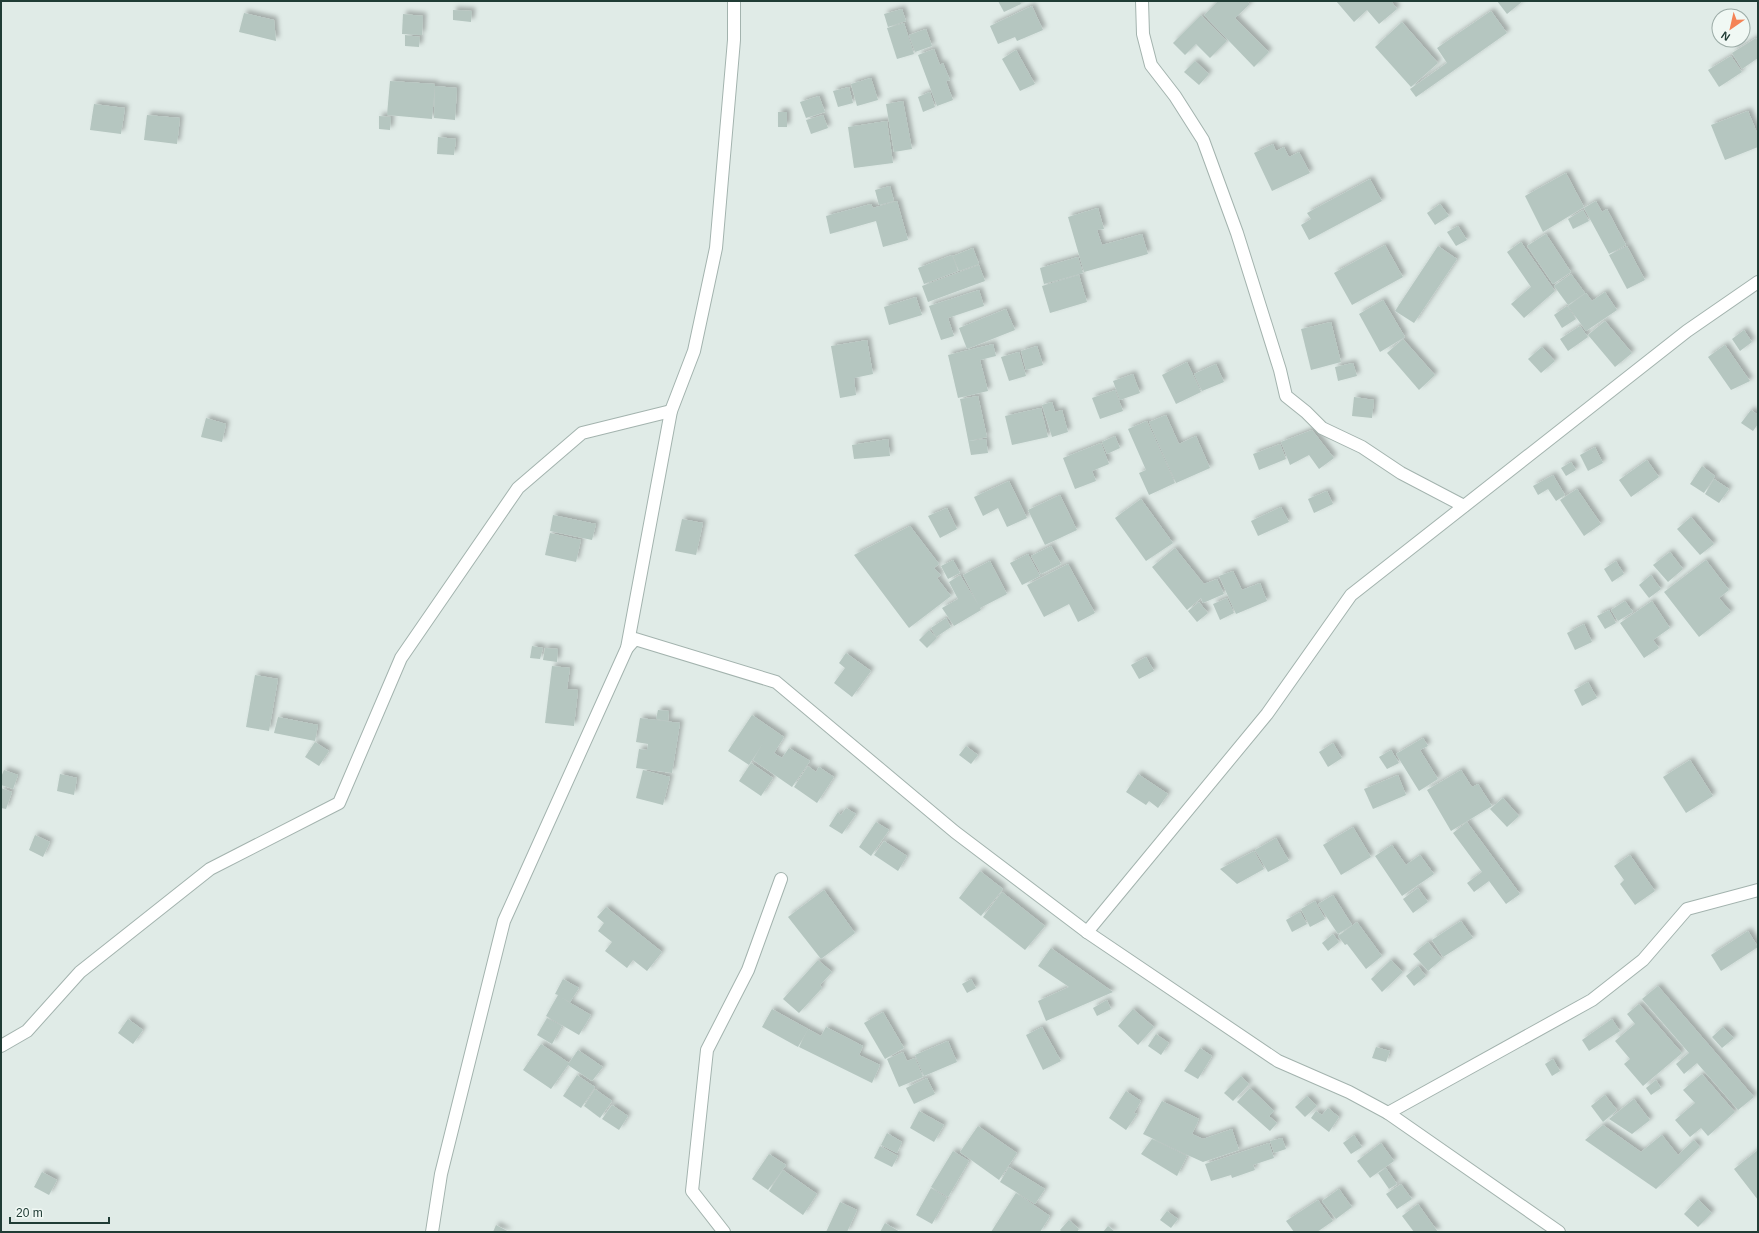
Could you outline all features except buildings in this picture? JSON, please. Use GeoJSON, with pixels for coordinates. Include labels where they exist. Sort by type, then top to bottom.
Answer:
{"type":"FeatureCollection","features":[{"type":"Feature","properties":{"kind":"street"},"geometry":{"type":"LineString","coordinates":[[432,1232],[441,1174],[504,921],[627,648],[671,411],[694,351],[716,248],[734,40],[734,1]]}},
{"type":"Feature","properties":{"kind":"street"},"geometry":{"type":"LineString","coordinates":[[1142,1],[1143,34],[1151,65],[1175,96],[1203,140],[1237,233],[1280,370],[1286,396],[1306,412],[1322,428],[1362,447],[1402,473],[1464,506]]}},
{"type":"Feature","properties":{"kind":"street"},"geometry":{"type":"LineString","coordinates":[[1087,932],[1267,714],[1351,595],[1687,331],[1758,282]]}},
{"type":"Feature","properties":{"kind":"street"},"geometry":{"type":"LineString","coordinates":[[1,1046],[27,1031],[80,972],[210,869],[339,803],[401,658],[518,488],[582,433],[671,411]]}},
{"type":"Feature","properties":{"kind":"street"},"geometry":{"type":"LineString","coordinates":[[627,648],[635,639],[776,682],[955,832],[1087,932],[1278,1061],[1349,1092],[1388,1113],[1559,1232]]}},
{"type":"Feature","properties":{"kind":"street"},"geometry":{"type":"LineString","coordinates":[[724,1232],[692,1191],[707,1050],[748,970],[781,879]]}},
{"type":"Feature","properties":{"kind":"street"},"geometry":{"type":"LineString","coordinates":[[1388,1113],[1592,1000],[1643,960],[1687,909],[1758,890]]}}]}
